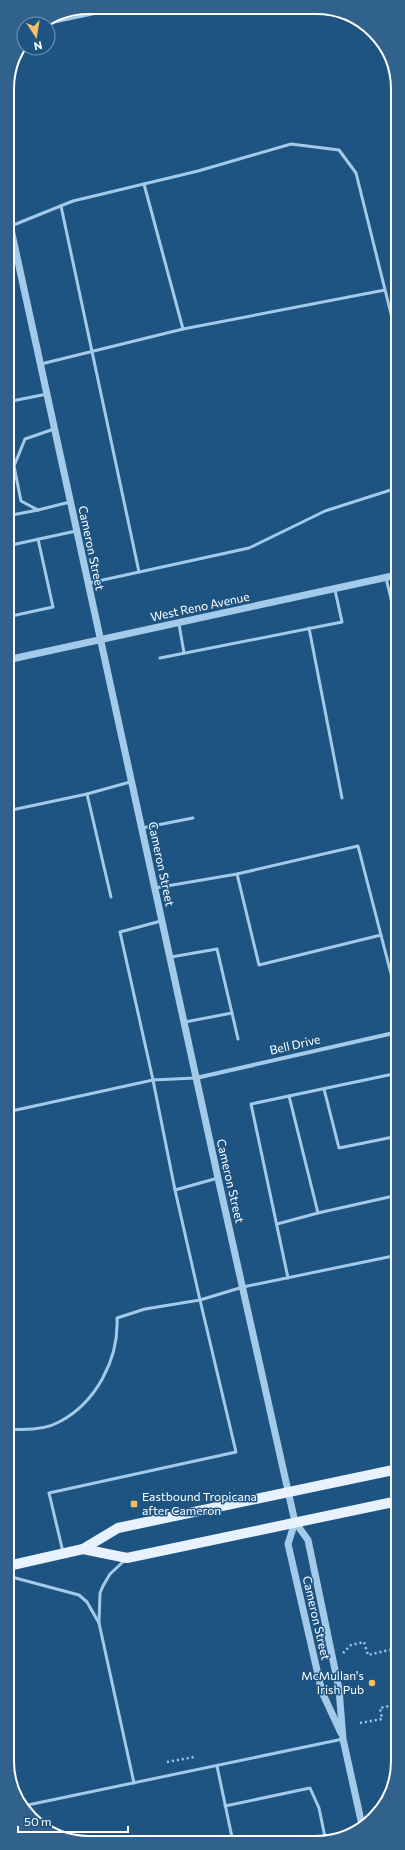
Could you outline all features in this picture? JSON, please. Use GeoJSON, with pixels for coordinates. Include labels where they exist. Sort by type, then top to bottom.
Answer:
{"type":"FeatureCollection","features":[{"type":"Feature","properties":{"kind":"main road"},"geometry":{"type":"LineString","coordinates":[[14,1565],[83,1549],[118,1528],[391,1470]]}},
{"type":"Feature","properties":{"kind":"main road"},"geometry":{"type":"LineString","coordinates":[[83,1549],[126,1558],[391,1502]]}},
{"type":"Feature","properties":{"kind":"street","name":"Cameron Street"},"geometry":{"type":"LineString","coordinates":[[14,248],[288,1492],[295,1522],[308,1540],[339,1689],[343,1739],[361,1820]]}},
{"type":"Feature","properties":{"kind":"street","name":"West Reno Avenue"},"geometry":{"type":"LineString","coordinates":[[14,658],[391,577]]}},
{"type":"Feature","properties":{"kind":"street","name":"Bell Drive"},"geometry":{"type":"LineString","coordinates":[[196,1078],[391,1034]]}},
{"type":"Feature","properties":{"kind":"street","name":"Cameron Street"},"geometry":{"type":"LineString","coordinates":[[295,1522],[288,1544],[322,1692],[343,1739]]}},
{"type":"Feature","properties":{"kind":"lane"},"geometry":{"type":"LineString","coordinates":[[58,21],[92,14]]}},
{"type":"Feature","properties":{"kind":"lane"},"geometry":{"type":"LineString","coordinates":[[14,224],[73,201],[198,172],[291,144],[339,150],[356,173],[391,314]]}},
{"type":"Feature","properties":{"kind":"lane"},"geometry":{"type":"LineString","coordinates":[[144,184],[183,329]]}},
{"type":"Feature","properties":{"kind":"lane"},"geometry":{"type":"LineString","coordinates":[[61,206],[139,572]]}},
{"type":"Feature","properties":{"kind":"lane"},"geometry":{"type":"LineString","coordinates":[[40,364],[183,329],[385,290]]}},
{"type":"Feature","properties":{"kind":"lane"},"geometry":{"type":"LineString","coordinates":[[14,401],[47,394]]}},
{"type":"Feature","properties":{"kind":"lane"},"geometry":{"type":"LineString","coordinates":[[38,510],[21,501],[14,466],[25,439],[54,429]]}},
{"type":"Feature","properties":{"kind":"lane"},"geometry":{"type":"LineString","coordinates":[[88,583],[249,548],[325,512],[391,490]]}},
{"type":"Feature","properties":{"kind":"lane"},"geometry":{"type":"LineString","coordinates":[[14,515],[70,502]]}},
{"type":"Feature","properties":{"kind":"lane"},"geometry":{"type":"LineString","coordinates":[[14,544],[76,531]]}},
{"type":"Feature","properties":{"kind":"lane"},"geometry":{"type":"LineString","coordinates":[[14,615],[53,607],[38,539]]}},
{"type":"Feature","properties":{"kind":"lane"},"geometry":{"type":"LineString","coordinates":[[386,578],[391,597]]}},
{"type":"Feature","properties":{"kind":"lane"},"geometry":{"type":"LineString","coordinates":[[160,658],[342,622],[335,589]]}},
{"type":"Feature","properties":{"kind":"lane"},"geometry":{"type":"LineString","coordinates":[[179,623],[184,653]]}},
{"type":"Feature","properties":{"kind":"lane"},"geometry":{"type":"LineString","coordinates":[[309,628],[342,798]]}},
{"type":"Feature","properties":{"kind":"lane"},"geometry":{"type":"LineString","coordinates":[[14,810],[88,794],[132,781]]}},
{"type":"Feature","properties":{"kind":"lane"},"geometry":{"type":"LineString","coordinates":[[88,794],[111,897]]}},
{"type":"Feature","properties":{"kind":"lane"},"geometry":{"type":"LineString","coordinates":[[142,828],[193,818]]}},
{"type":"Feature","properties":{"kind":"lane"},"geometry":{"type":"LineString","coordinates":[[155,888],[237,874],[358,846],[391,973]]}},
{"type":"Feature","properties":{"kind":"lane"},"geometry":{"type":"LineString","coordinates":[[237,874],[259,965],[381,935]]}},
{"type":"Feature","properties":{"kind":"lane"},"geometry":{"type":"LineString","coordinates":[[63,1554],[49,1493],[236,1452],[175,1190],[153,1080],[120,932],[162,921]]}},
{"type":"Feature","properties":{"kind":"lane"},"geometry":{"type":"LineString","coordinates":[[170,957],[217,950],[238,1039]]}},
{"type":"Feature","properties":{"kind":"lane"},"geometry":{"type":"LineString","coordinates":[[185,1022],[232,1013]]}},
{"type":"Feature","properties":{"kind":"lane"},"geometry":{"type":"LineString","coordinates":[[288,1278],[251,1104],[391,1075]]}},
{"type":"Feature","properties":{"kind":"lane"},"geometry":{"type":"LineString","coordinates":[[14,1111],[153,1080],[196,1078]]}},
{"type":"Feature","properties":{"kind":"lane"},"geometry":{"type":"LineString","coordinates":[[324,1089],[340,1148],[391,1137]]}},
{"type":"Feature","properties":{"kind":"lane"},"geometry":{"type":"LineString","coordinates":[[289,1096],[318,1213]]}},
{"type":"Feature","properties":{"kind":"lane"},"geometry":{"type":"LineString","coordinates":[[175,1190],[218,1178]]}},
{"type":"Feature","properties":{"kind":"lane"},"geometry":{"type":"LineString","coordinates":[[277,1224],[391,1197]]}},
{"type":"Feature","properties":{"kind":"lane"},"geometry":{"type":"LineString","coordinates":[[14,1430],[24,1431],[58,1423],[88,1400],[110,1366],[118,1331],[117,1318],[146,1309],[200,1300],[243,1287],[391,1256]]}},
{"type":"Feature","properties":{"kind":"lane"},"geometry":{"type":"LineString","coordinates":[[126,1558],[110,1574],[103,1586],[100,1594],[99,1623],[134,1783]]}},
{"type":"Feature","properties":{"kind":"lane"},"geometry":{"type":"LineString","coordinates":[[14,1578],[79,1595],[87,1602],[99,1623]]}},
{"type":"Feature","properties":{"kind":"lane"},"geometry":{"type":"LineString","coordinates":[[29,1805],[343,1739]]}},
{"type":"Feature","properties":{"kind":"lane"},"geometry":{"type":"LineString","coordinates":[[217,1766],[232,1836]]}},
{"type":"Feature","properties":{"kind":"lane"},"geometry":{"type":"LineString","coordinates":[[225,1806],[310,1788],[319,1808],[325,1835]]}},
{"type":"Feature","properties":{"kind":"path"},"geometry":{"type":"LineString","coordinates":[[343,1653],[351,1645],[364,1642],[368,1655],[391,1650]]}},
{"type":"Feature","properties":{"kind":"path"},"geometry":{"type":"LineString","coordinates":[[360,1723],[382,1719],[380,1708],[391,1706]]}},
{"type":"Feature","properties":{"kind":"path"},"geometry":{"type":"LineString","coordinates":[[167,1762],[194,1757]]}},
{"type":"Feature","properties":{"kind":"place","name":"Eastbound Tropicana after Cameron"},"geometry":{"type":"Point","coordinates":[134,1504]}},
{"type":"Feature","properties":{"kind":"place","name":"McMullan's Irish Pub"},"geometry":{"type":"Point","coordinates":[372,1683]}}]}
